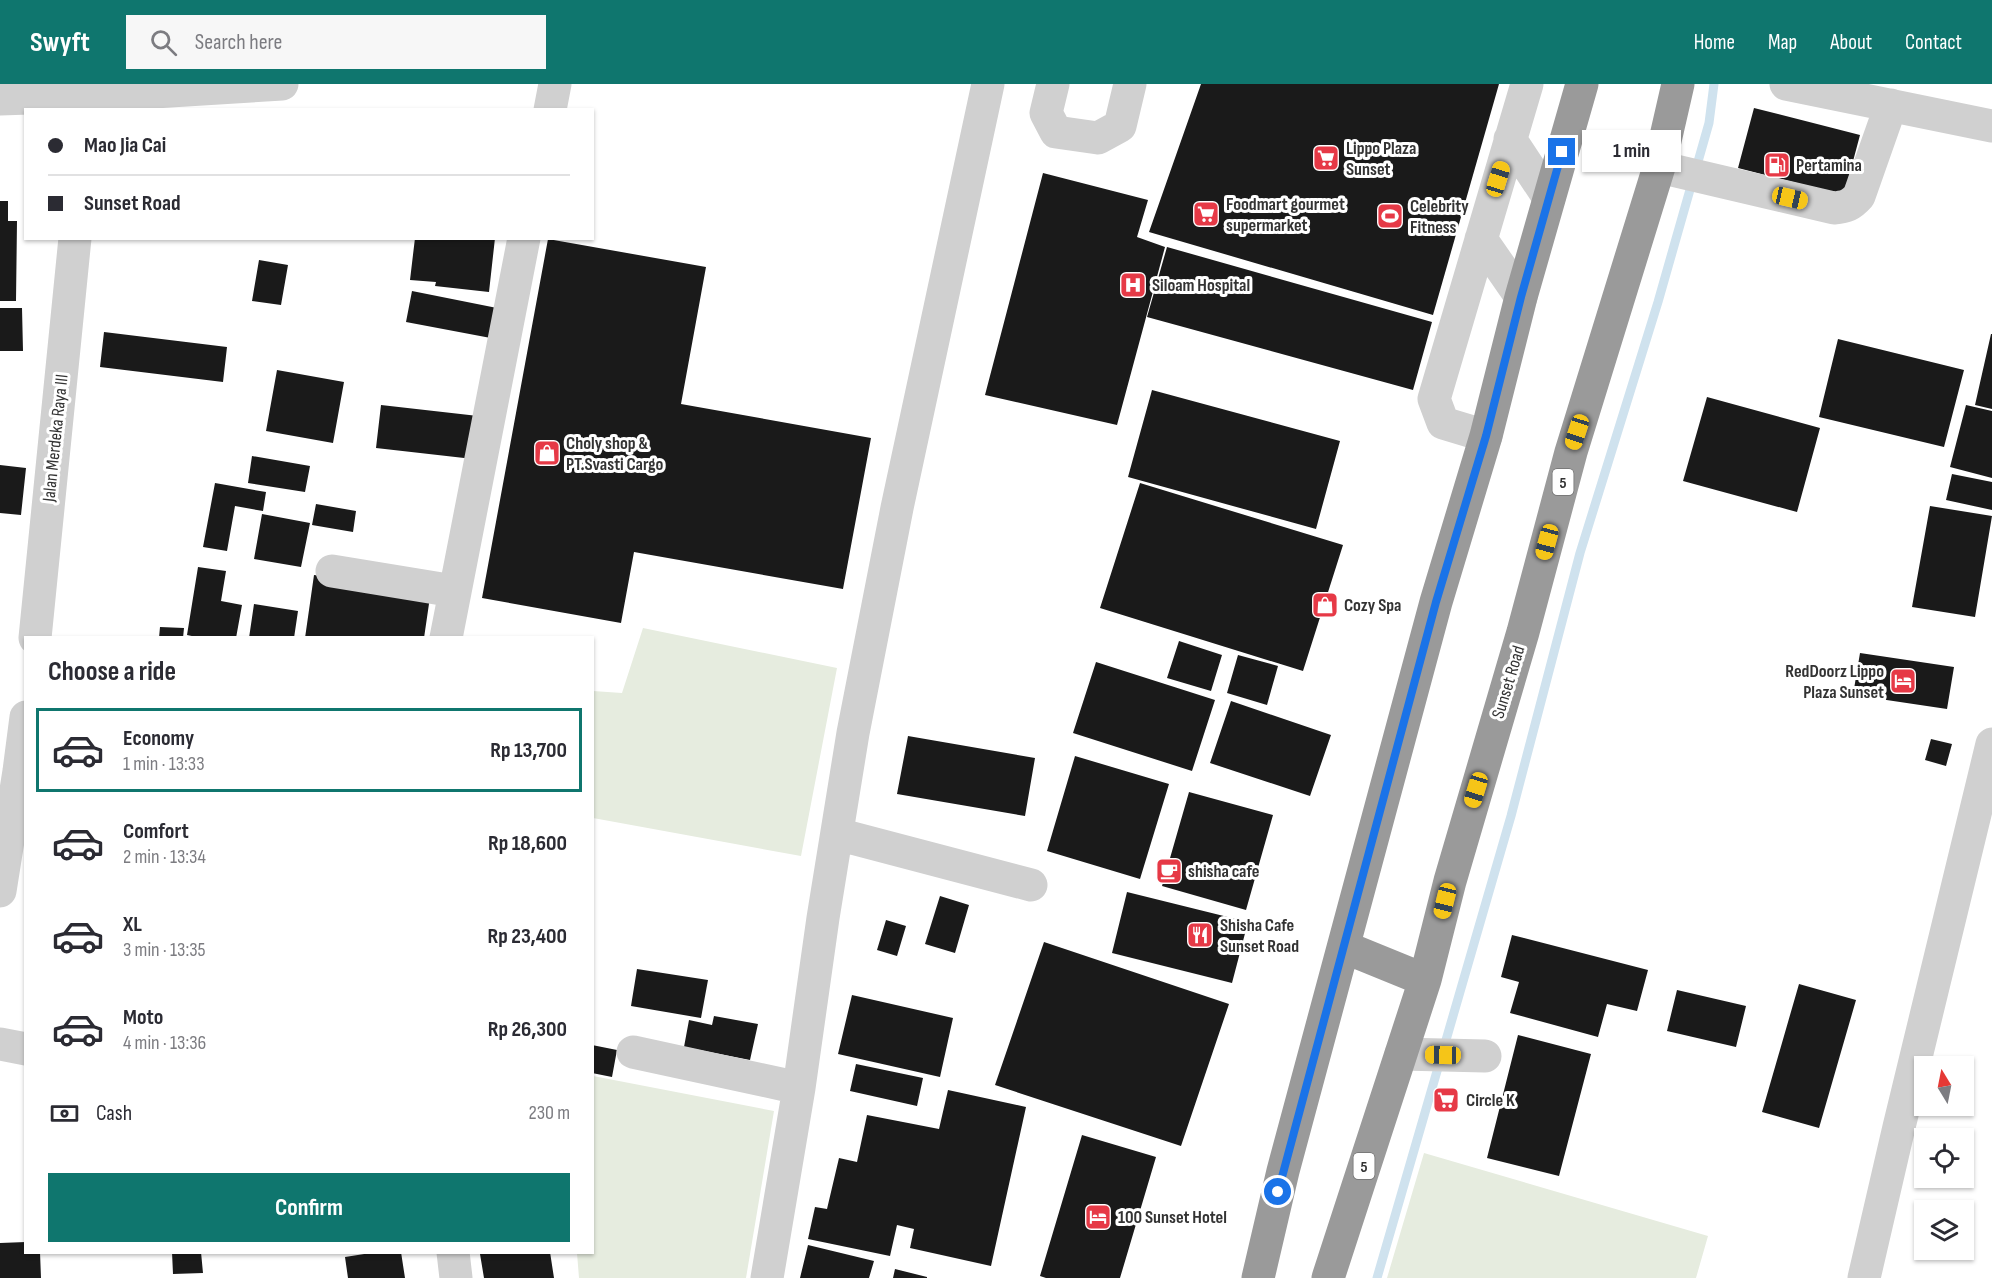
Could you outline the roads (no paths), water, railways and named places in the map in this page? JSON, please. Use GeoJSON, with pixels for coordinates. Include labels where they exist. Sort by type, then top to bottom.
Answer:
{"type":"FeatureCollection","features":[{"type":"Feature","properties":{"kind":"highway"},"geometry":{"type":"LineString","coordinates":[[1258,1278],[1283,1171],[1436,602],[1486,436],[1521,297],[1582,84]]}},
{"type":"Feature","properties":{"kind":"highway","name":"Sunset Road"},"geometry":{"type":"LineString","coordinates":[[1328,1278],[1425,980],[1450,881],[1523,632],[1570,452],[1659,167],[1678,84]]}},
{"type":"Feature","properties":{"kind":"highway"},"geometry":{"type":"LineString","coordinates":[[1344,947],[1425,980]]}},
{"type":"Feature","properties":{"kind":"street"},"geometry":{"type":"LineString","coordinates":[[0,99],[89,97],[282,84]]}},
{"type":"Feature","properties":{"kind":"street"},"geometry":{"type":"LineString","coordinates":[[550,108],[555,84]]}},
{"type":"Feature","properties":{"kind":"street"},"geometry":{"type":"LineString","coordinates":[[766,1278],[799,1088],[853,733],[897,508],[988,84]]}},
{"type":"Feature","properties":{"kind":"street"},"geometry":{"type":"LineString","coordinates":[[1053,84],[1046,113],[1056,132],[1098,138],[1119,126],[1130,84]]}},
{"type":"Feature","properties":{"kind":"street"},"geometry":{"type":"LineString","coordinates":[[1486,436],[1443,423],[1434,399],[1527,84]]}},
{"type":"Feature","properties":{"kind":"street"},"geometry":{"type":"LineString","coordinates":[[1786,84],[1992,126]]}},
{"type":"Feature","properties":{"kind":"street"},"geometry":{"type":"LineString","coordinates":[[1659,167],[1834,208],[1844,207],[1852,204],[1859,196],[1891,105]]}},
{"type":"Feature","properties":{"kind":"street"},"geometry":{"type":"LineString","coordinates":[[1510,139],[1549,198]]}},
{"type":"Feature","properties":{"kind":"street"},"geometry":{"type":"LineString","coordinates":[[1480,239],[1521,297]]}},
{"type":"Feature","properties":{"kind":"street","name":"Jalan Merdeka Raya III"},"geometry":{"type":"LineString","coordinates":[[35,636],[75,240]]}},
{"type":"Feature","properties":{"kind":"street"},"geometry":{"type":"LineString","coordinates":[[446,636],[524,240]]}},
{"type":"Feature","properties":{"kind":"street"},"geometry":{"type":"LineString","coordinates":[[332,571],[454,591]]}},
{"type":"Feature","properties":{"kind":"street"},"geometry":{"type":"LineString","coordinates":[[0,891],[24,732]]}},
{"type":"Feature","properties":{"kind":"street"},"geometry":{"type":"LineString","coordinates":[[1864,1278],[1992,744]]}},
{"type":"Feature","properties":{"kind":"street"},"geometry":{"type":"LineString","coordinates":[[837,834],[1031,885]]}},
{"type":"Feature","properties":{"kind":"street"},"geometry":{"type":"LineString","coordinates":[[0,1044],[24,1049]]}},
{"type":"Feature","properties":{"kind":"street"},"geometry":{"type":"LineString","coordinates":[[633,1052],[799,1088]]}},
{"type":"Feature","properties":{"kind":"street"},"geometry":{"type":"LineString","coordinates":[[1401,1054],[1485,1056]]}},
{"type":"Feature","properties":{"kind":"street"},"geometry":{"type":"LineString","coordinates":[[453,1254],[456,1278]]}},
{"type":"Feature","properties":{"kind":"waterway"},"geometry":{"type":"LineString","coordinates":[[1377,1278],[1511,816],[1580,553],[1658,302],[1709,123],[1714,84]]}},
{"type":"Feature","properties":{"kind":"place","name":"Lippo Plaza Sunset"},"geometry":{"type":"Point","coordinates":[1326,158]}},
{"type":"Feature","properties":{"kind":"place","name":"Pertamina"},"geometry":{"type":"Point","coordinates":[1777,165]}},
{"type":"Feature","properties":{"kind":"place","name":"Foodmart gourmet supermarket"},"geometry":{"type":"Point","coordinates":[1206,214]}},
{"type":"Feature","properties":{"kind":"place","name":"Celebrity Fitness"},"geometry":{"type":"Point","coordinates":[1390,216]}},
{"type":"Feature","properties":{"kind":"place","name":"Siloam Hospital"},"geometry":{"type":"Point","coordinates":[1133,285]}},
{"type":"Feature","properties":{"kind":"place","name":"Choly shop & PT.Svasti Cargo"},"geometry":{"type":"Point","coordinates":[547,453]}},
{"type":"Feature","properties":{"kind":"place","name":"Cozy Spa"},"geometry":{"type":"Point","coordinates":[1325,605]}},
{"type":"Feature","properties":{"kind":"place","name":"RedDoorz Lippo Plaza Sunset"},"geometry":{"type":"Point","coordinates":[1903,681]}},
{"type":"Feature","properties":{"kind":"place","name":"shisha cafe"},"geometry":{"type":"Point","coordinates":[1169,871]}},
{"type":"Feature","properties":{"kind":"place","name":"Shisha Cafe Sunset Road"},"geometry":{"type":"Point","coordinates":[1200,935]}},
{"type":"Feature","properties":{"kind":"place","name":"Circle K"},"geometry":{"type":"Point","coordinates":[1446,1100]}},
{"type":"Feature","properties":{"kind":"place","name":"100 Sunset Hotel"},"geometry":{"type":"Point","coordinates":[1098,1217]}}]}
